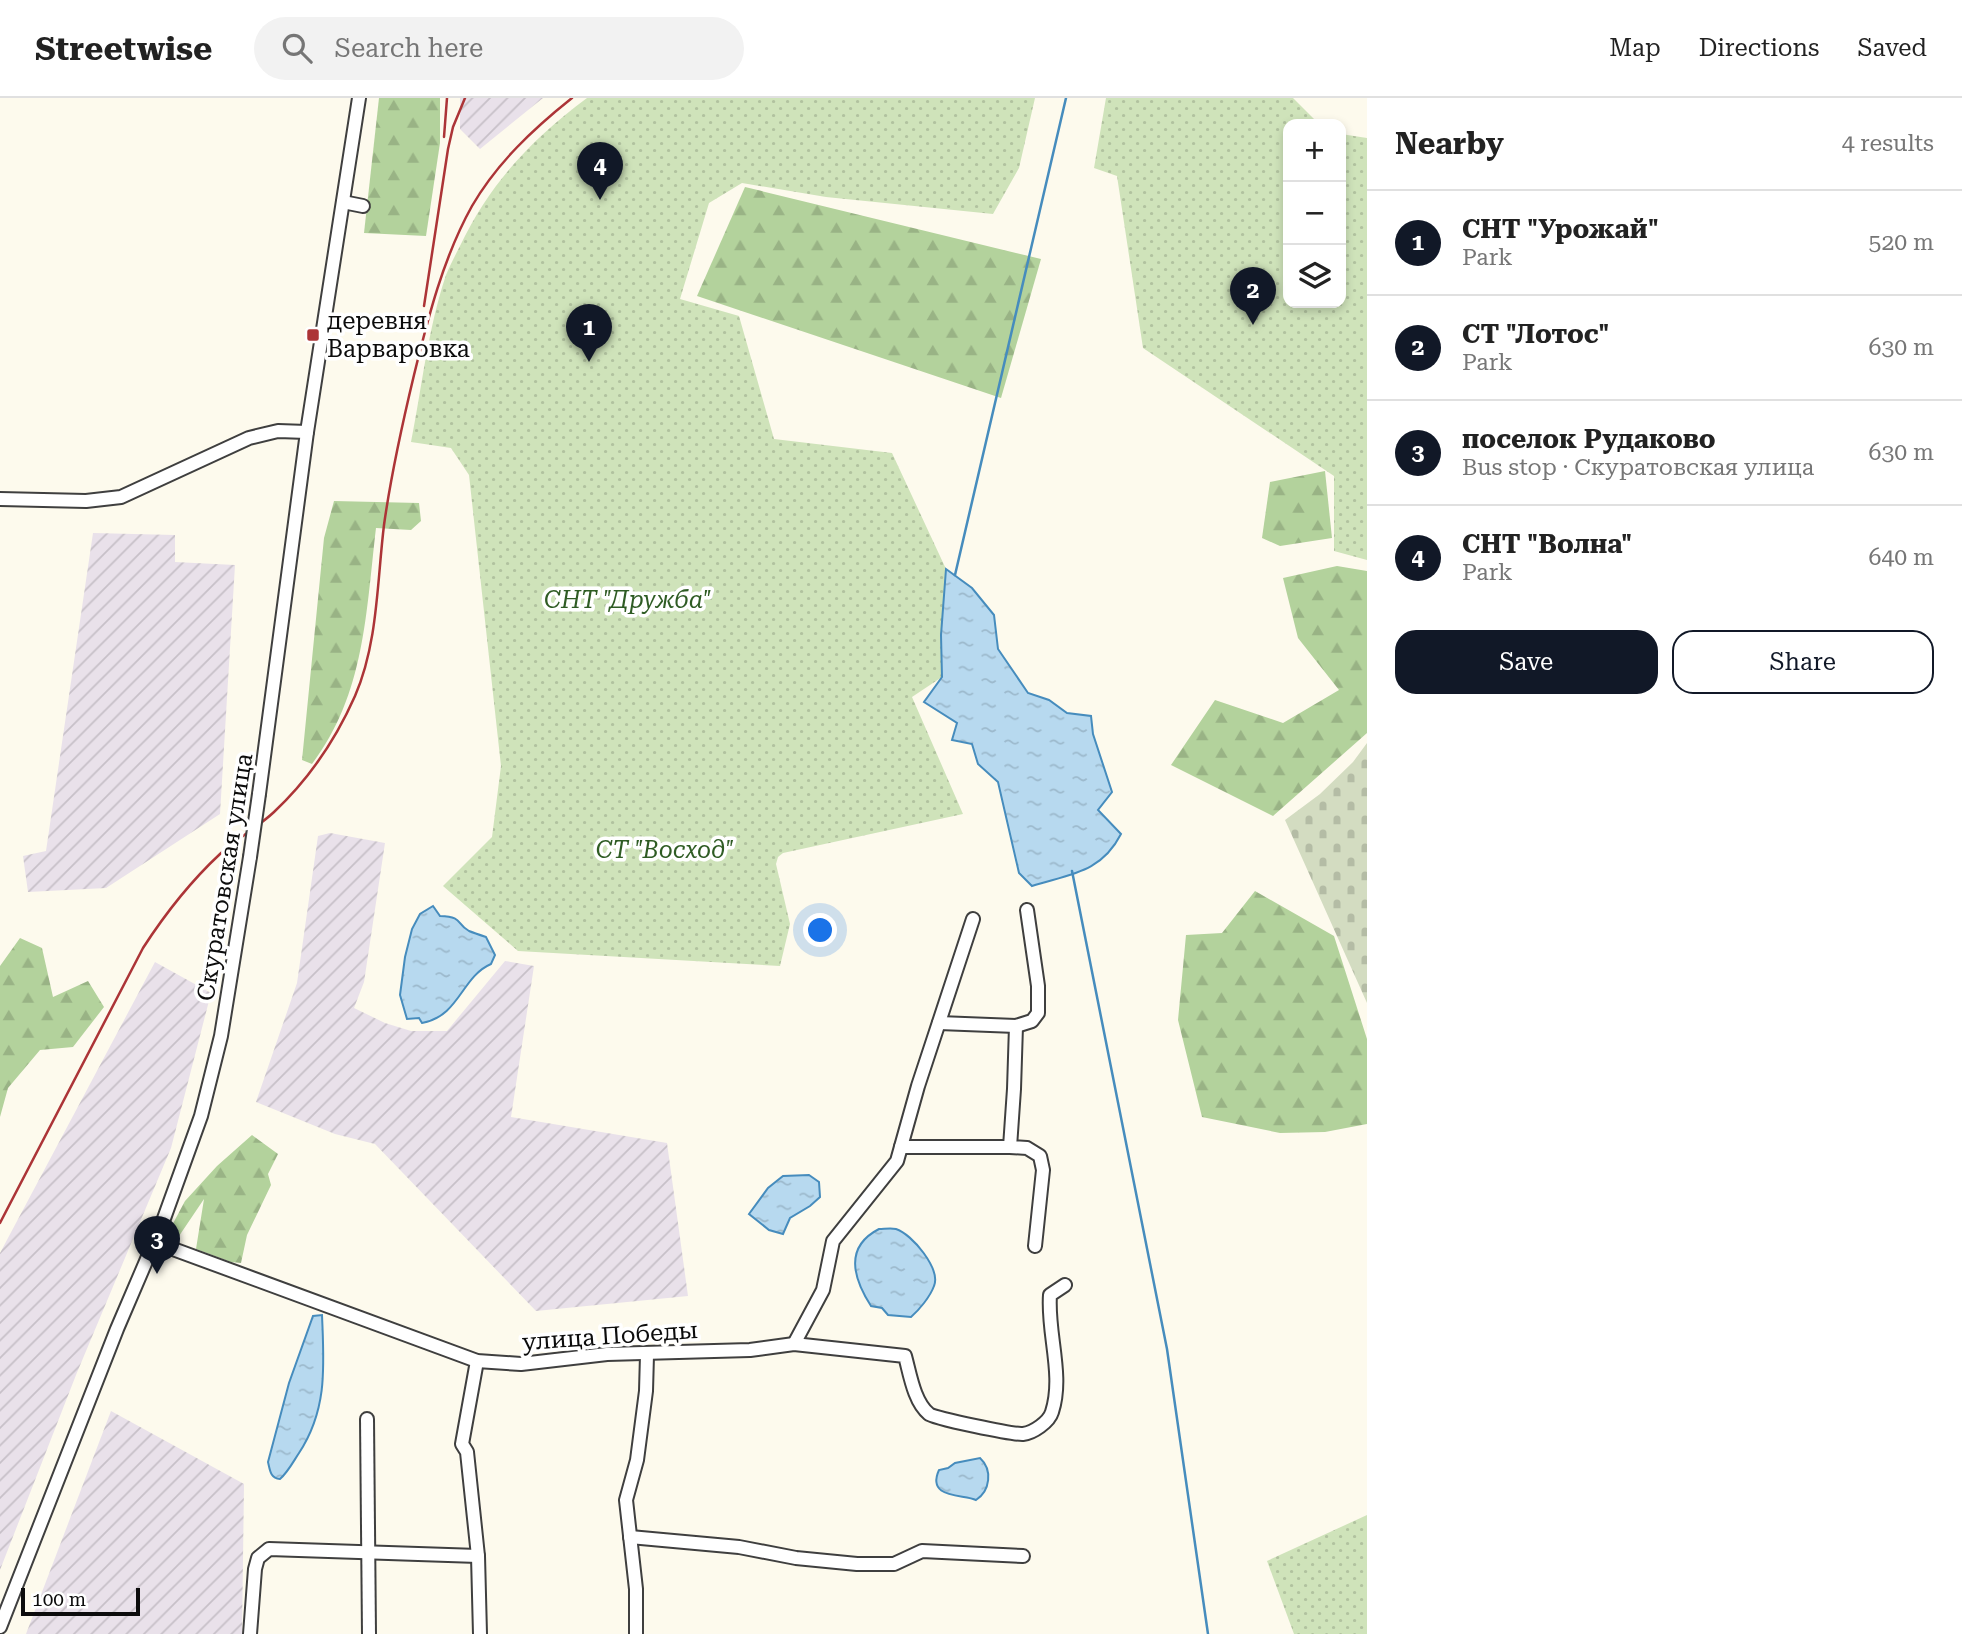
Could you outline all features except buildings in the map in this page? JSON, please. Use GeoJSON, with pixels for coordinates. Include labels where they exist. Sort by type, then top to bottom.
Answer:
{"type":"FeatureCollection","features":[{"type":"Feature","properties":{"kind":"street","name":"Скуратовская улица"},"geometry":{"type":"LineString","coordinates":[[0,1627],[112,1341],[154,1242],[201,1116],[213,1074],[230,989],[250,857],[307,432],[359,98]]}},
{"type":"Feature","properties":{"kind":"street"},"geometry":{"type":"LineString","coordinates":[[343,202],[363,206]]}},
{"type":"Feature","properties":{"kind":"street"},"geometry":{"type":"LineString","coordinates":[[0,499],[86,501],[121,496],[249,438],[278,431],[307,432]]}},
{"type":"Feature","properties":{"kind":"street"},"geometry":{"type":"LineString","coordinates":[[939,1023],[1016,1026],[1032,1021],[1038,1013],[1038,986],[1027,910]]}},
{"type":"Feature","properties":{"kind":"street"},"geometry":{"type":"LineString","coordinates":[[794,1344],[822,1290],[833,1241],[897,1161],[974,919]]}},
{"type":"Feature","properties":{"kind":"street"},"geometry":{"type":"LineString","coordinates":[[1010,1147],[1016,1026]]}},
{"type":"Feature","properties":{"kind":"street"},"geometry":{"type":"LineString","coordinates":[[901,1147],[1027,1148],[1040,1156],[1043,1170],[1035,1247]]}},
{"type":"Feature","properties":{"kind":"street","name":"улица Победы"},"geometry":{"type":"LineString","coordinates":[[154,1242],[477,1361],[521,1364],[607,1354],[647,1355],[750,1350],[794,1344],[905,1356],[920,1405],[931,1416],[1023,1434],[1044,1424],[1052,1414],[1055,1380],[1049,1311],[1051,1295],[1065,1285]]}},
{"type":"Feature","properties":{"kind":"street"},"geometry":{"type":"LineString","coordinates":[[636,1634],[636,1589],[626,1500],[637,1460],[646,1391],[647,1355]]}},
{"type":"Feature","properties":{"kind":"street"},"geometry":{"type":"LineString","coordinates":[[477,1361],[462,1444],[467,1452],[478,1556],[480,1634]]}},
{"type":"Feature","properties":{"kind":"street"},"geometry":{"type":"LineString","coordinates":[[367,1419],[369,1634]]}},
{"type":"Feature","properties":{"kind":"street"},"geometry":{"type":"LineString","coordinates":[[630,1537],[739,1547],[796,1558],[857,1564],[894,1564],[922,1551],[1023,1556]]}},
{"type":"Feature","properties":{"kind":"street"},"geometry":{"type":"LineString","coordinates":[[250,1634],[255,1569],[262,1553],[275,1548],[478,1556]]}},
{"type":"Feature","properties":{"kind":"shaded area"},"geometry":{"type":"Polygon","coordinates":[[[460,98],[543,98],[480,149],[460,129],[460,98]]]}},
{"type":"Feature","properties":{"kind":"shaded area"},"geometry":{"type":"Polygon","coordinates":[[[93,533],[175,535],[175,562],[235,565],[220,814],[106,888],[28,892],[23,856],[46,851],[93,533]]]}},
{"type":"Feature","properties":{"kind":"shaded area"},"geometry":{"type":"Polygon","coordinates":[[[330,833],[385,843],[364,982],[354,1008],[385,1023],[411,1031],[447,1031],[505,961],[534,966],[511,1117],[667,1143],[688,1296],[536,1311],[375,1144],[335,1134],[256,1102],[297,983],[318,836],[330,833]]]}},
{"type":"Feature","properties":{"kind":"shaded area"},"geometry":{"type":"Polygon","coordinates":[[[155,962],[211,993],[171,1148],[76,1375],[0,1570],[0,1253],[155,962]]]}},
{"type":"Feature","properties":{"kind":"shaded area"},"geometry":{"type":"Polygon","coordinates":[[[111,1411],[244,1484],[242,1634],[26,1634],[111,1411]]]}},
{"type":"Feature","properties":{"kind":"green space"},"geometry":{"type":"Polygon","coordinates":[[[379,98],[440,98],[440,143],[426,236],[364,233],[379,98]]]}},
{"type":"Feature","properties":{"kind":"green space"},"geometry":{"type":"Polygon","coordinates":[[[587,98],[1035,98],[1019,168],[993,214],[826,197],[742,183],[709,203],[680,299],[739,316],[774,439],[892,453],[946,569],[941,635],[942,677],[912,697],[963,814],[783,853],[778,857],[776,864],[790,924],[780,966],[518,951],[443,886],[492,837],[501,766],[469,475],[451,448],[411,442],[426,358],[446,275],[485,202],[530,147],[587,98]]]}},
{"type":"Feature","properties":{"kind":"green space"},"geometry":{"type":"Polygon","coordinates":[[[1106,98],[1293,98],[1314,119],[1283,119],[1283,308],[1346,308],[1346,135],[1367,138],[1367,560],[1334,551],[1334,476],[1143,348],[1117,176],[1094,168],[1106,98]]]}},
{"type":"Feature","properties":{"kind":"green space"},"geometry":{"type":"Polygon","coordinates":[[[745,187],[1041,259],[1001,398],[697,296],[745,187]]]}},
{"type":"Feature","properties":{"kind":"green space"},"geometry":{"type":"Polygon","coordinates":[[[1325,471],[1332,538],[1280,546],[1262,538],[1270,482],[1325,471]]]}},
{"type":"Feature","properties":{"kind":"green space"},"geometry":{"type":"Polygon","coordinates":[[[334,501],[419,503],[421,521],[411,530],[376,528],[365,621],[353,681],[330,737],[312,764],[302,760],[324,538],[334,501]]]}},
{"type":"Feature","properties":{"kind":"green space"},"geometry":{"type":"Polygon","coordinates":[[[1337,566],[1367,571],[1367,733],[1273,816],[1171,765],[1215,700],[1283,723],[1339,690],[1298,638],[1283,578],[1337,566]]]}},
{"type":"Feature","properties":{"kind":"green space"},"geometry":{"type":"Polygon","coordinates":[[[1367,743],[1367,1003],[1285,820],[1320,794],[1353,762],[1367,743]]]}},
{"type":"Feature","properties":{"kind":"green space"},"geometry":{"type":"Polygon","coordinates":[[[1255,891],[1334,936],[1367,1039],[1367,1124],[1325,1132],[1280,1133],[1202,1117],[1178,1020],[1186,935],[1222,933],[1255,891]]]}},
{"type":"Feature","properties":{"kind":"green space"},"geometry":{"type":"Polygon","coordinates":[[[20,938],[42,948],[53,997],[88,981],[104,1007],[73,1047],[40,1050],[8,1088],[0,1117],[0,966],[20,938]]]}},
{"type":"Feature","properties":{"kind":"green space"},"geometry":{"type":"Polygon","coordinates":[[[252,1135],[278,1154],[268,1174],[271,1185],[247,1235],[241,1263],[231,1262],[196,1249],[204,1199],[177,1239],[169,1231],[185,1201],[217,1166],[252,1135]]]}},
{"type":"Feature","properties":{"kind":"green space"},"geometry":{"type":"Polygon","coordinates":[[[1367,1515],[1367,1634],[1294,1634],[1267,1561],[1367,1515]]]}},
{"type":"Feature","properties":{"kind":"water"},"geometry":{"type":"Polygon","coordinates":[[[946,569],[972,588],[994,615],[998,649],[1028,693],[1049,700],[1067,713],[1091,716],[1093,734],[1112,792],[1098,810],[1121,834],[1104,857],[1072,875],[1032,886],[1019,873],[998,782],[978,764],[972,744],[952,740],[957,723],[924,702],[942,677],[941,635],[946,569]]]}},
{"type":"Feature","properties":{"kind":"water"},"geometry":{"type":"Polygon","coordinates":[[[433,906],[440,916],[456,919],[469,931],[486,937],[495,955],[491,964],[473,978],[445,1013],[422,1023],[419,1018],[407,1019],[400,995],[412,929],[420,914],[433,906]]]}},
{"type":"Feature","properties":{"kind":"water"},"geometry":{"type":"Polygon","coordinates":[[[809,1175],[819,1182],[820,1197],[790,1218],[783,1234],[769,1230],[749,1214],[768,1188],[783,1176],[809,1175]]]}},
{"type":"Feature","properties":{"kind":"water"},"geometry":{"type":"Polygon","coordinates":[[[879,1229],[896,1229],[903,1232],[924,1253],[933,1271],[934,1286],[911,1317],[888,1315],[882,1308],[871,1306],[856,1274],[856,1254],[860,1245],[879,1229]]]}},
{"type":"Feature","properties":{"kind":"water"},"geometry":{"type":"Polygon","coordinates":[[[322,1315],[323,1369],[320,1403],[308,1436],[280,1479],[271,1473],[268,1462],[289,1383],[313,1316],[322,1315]]]}},
{"type":"Feature","properties":{"kind":"water"},"geometry":{"type":"Polygon","coordinates":[[[980,1458],[987,1468],[988,1480],[981,1496],[976,1500],[948,1494],[937,1486],[939,1470],[955,1463],[980,1458]]]}},
{"type":"Feature","properties":{"kind":"waterway"},"geometry":{"type":"LineString","coordinates":[[955,575],[1066,98]]}},
{"type":"Feature","properties":{"kind":"waterway"},"geometry":{"type":"LineString","coordinates":[[1072,871],[1167,1349],[1208,1634]]}},
{"type":"Feature","properties":{"kind":"railway"},"geometry":{"type":"LineString","coordinates":[[444,137],[447,98]]}},
{"type":"Feature","properties":{"kind":"railway"},"geometry":{"type":"LineString","coordinates":[[424,306],[448,149],[453,127],[465,98]]}},
{"type":"Feature","properties":{"kind":"railway"},"geometry":{"type":"LineString","coordinates":[[0,1223],[151,935],[178,899],[209,865],[286,800],[320,758],[347,712],[363,676],[368,655],[376,612],[384,525],[393,469],[419,354],[445,267],[472,206],[493,175],[530,134],[572,98]]}},
{"type":"Feature","properties":{"kind":"place","name":"СНТ \"Волна\""},"geometry":{"type":"Point","coordinates":[600,200]}},
{"type":"Feature","properties":{"kind":"place","name":"СТ \"Лотос\""},"geometry":{"type":"Point","coordinates":[1253,325]}},
{"type":"Feature","properties":{"kind":"place","name":"деревня Варваровка"},"geometry":{"type":"Point","coordinates":[313,335]}},
{"type":"Feature","properties":{"kind":"place","name":"СНТ \"Урожай\""},"geometry":{"type":"Point","coordinates":[589,362]}},
{"type":"Feature","properties":{"kind":"place","name":"поселок Рудаково"},"geometry":{"type":"Point","coordinates":[157,1274]}},
{"type":"Feature","properties":{"kind":"park label","name":"СНТ \"Дружба\""},"geometry":{"type":"Point","coordinates":[628,600]}},
{"type":"Feature","properties":{"kind":"park label","name":"СТ \"Восход\""},"geometry":{"type":"Point","coordinates":[665,850]}}]}
